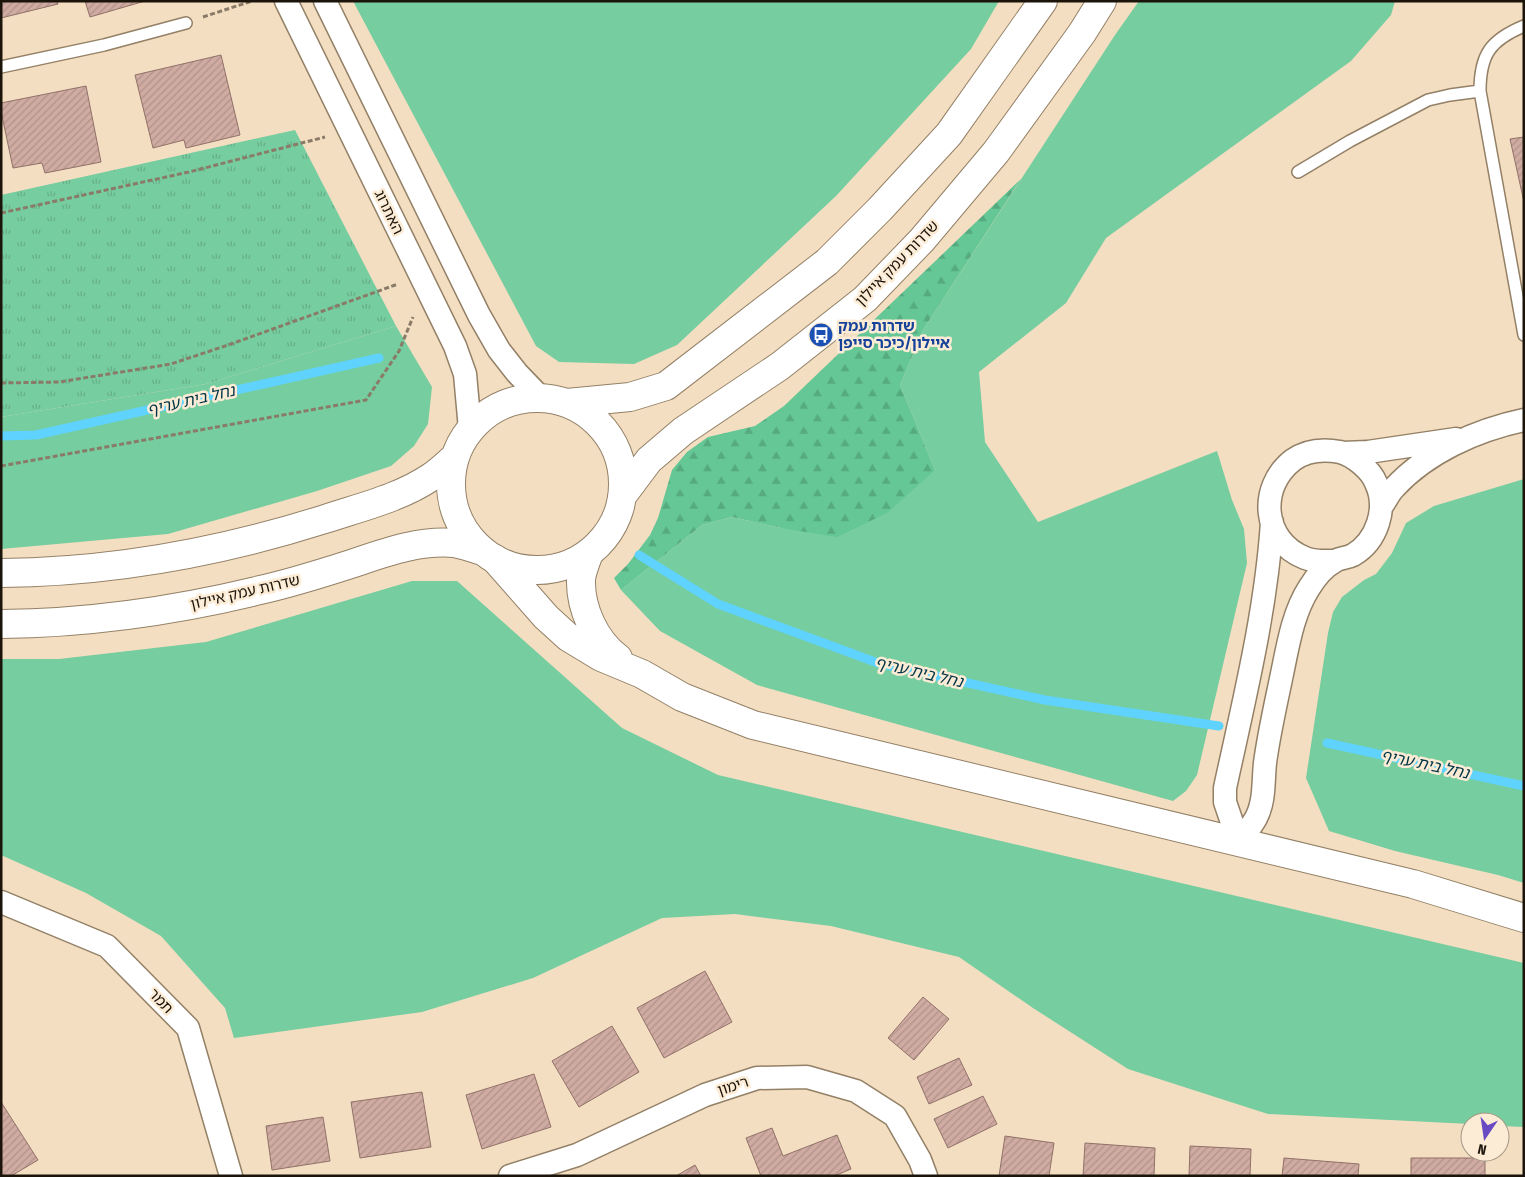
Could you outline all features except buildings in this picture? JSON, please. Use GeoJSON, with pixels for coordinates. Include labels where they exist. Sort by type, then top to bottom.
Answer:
{"type":"FeatureCollection","features":[{"type":"Feature","properties":{"kind":"main road"},"geometry":{"type":"LineString","coordinates":[[642,674],[602,657],[568,636],[546,617],[489,555],[468,536],[458,519],[452,499],[450,478],[454,458],[461,443],[470,429],[485,414],[504,404],[524,399],[554,401],[630,397],[666,386],[827,262],[880,209],[949,134],[1043,1]]}},
{"type":"Feature","properties":{"kind":"main road","name":"שדרות עמק איילון"},"geometry":{"type":"LineString","coordinates":[[622,496],[648,460],[683,431],[780,366],[872,292],[922,240],[996,152],[1082,33],[1102,1]]}},
{"type":"Feature","properties":{"kind":"main road"},"geometry":{"type":"LineString","coordinates":[[489,555],[513,567],[533,570],[552,569],[572,563],[589,553],[605,537],[617,518],[622,496],[622,467],[611,440],[592,418],[554,401]]}},
{"type":"Feature","properties":{"kind":"main road"},"geometry":{"type":"LineString","coordinates":[[1,573],[95,568],[194,554],[246,542],[385,500],[432,477],[454,458]]}},
{"type":"Feature","properties":{"kind":"main road","name":"שדרות עמק איילון"},"geometry":{"type":"LineString","coordinates":[[1,624],[100,618],[203,603],[283,584],[398,549],[428,543],[455,543],[489,555]]}},
{"type":"Feature","properties":{"kind":"main road"},"geometry":{"type":"LineString","coordinates":[[589,553],[581,579],[588,618],[600,639],[614,655],[682,697],[753,725],[1413,884],[1524,918]]}},
{"type":"Feature","properties":{"kind":"street","name":"האתרוג"},"geometry":{"type":"LineString","coordinates":[[286,1],[455,346],[465,374],[470,429]]}},
{"type":"Feature","properties":{"kind":"street"},"geometry":{"type":"LineString","coordinates":[[325,1],[479,316],[505,358],[517,373],[554,401]]}},
{"type":"Feature","properties":{"kind":"street"},"geometry":{"type":"LineString","coordinates":[[1381,507],[1394,488],[1441,451],[1474,436],[1524,420]]}},
{"type":"Feature","properties":{"kind":"street"},"geometry":{"type":"LineString","coordinates":[[1335,561],[1315,561],[1294,552],[1275,531],[1270,516],[1270,499],[1274,483],[1282,469],[1295,458],[1311,452],[1327,450],[1344,453],[1368,452],[1474,436]]}},
{"type":"Feature","properties":{"kind":"street"},"geometry":{"type":"LineString","coordinates":[[1238,843],[1256,818],[1264,792],[1268,743],[1290,632],[1308,590],[1319,575],[1335,561],[1353,554],[1368,542],[1378,526],[1381,507],[1379,489],[1374,478],[1367,468],[1344,453]]}},
{"type":"Feature","properties":{"kind":"street"},"geometry":{"type":"LineString","coordinates":[[1238,843],[1225,802],[1225,788],[1263,608],[1272,522]]}},
{"type":"Feature","properties":{"kind":"street","name":"תמר"},"geometry":{"type":"LineString","coordinates":[[1,902],[107,946],[188,1028],[231,1176]]}},
{"type":"Feature","properties":{"kind":"street","name":"רימון"},"geometry":{"type":"LineString","coordinates":[[510,1176],[577,1155],[705,1095],[757,1078],[807,1077],[856,1091],[895,1116],[920,1160],[926,1176]]}},
{"type":"Feature","properties":{"kind":"lane"},"geometry":{"type":"LineString","coordinates":[[1,67],[104,45],[186,23]]}},
{"type":"Feature","properties":{"kind":"lane"},"geometry":{"type":"LineString","coordinates":[[1524,26],[1506,34],[1493,45],[1483,60],[1480,75],[1480,91],[1524,335]]}},
{"type":"Feature","properties":{"kind":"lane"},"geometry":{"type":"LineString","coordinates":[[1298,172],[1350,141],[1428,100],[1480,91]]}},
{"type":"Feature","properties":{"kind":"path"},"geometry":{"type":"LineString","coordinates":[[186,23],[252,1]]}},
{"type":"Feature","properties":{"kind":"path"},"geometry":{"type":"LineString","coordinates":[[1,214],[189,172],[350,131]]}},
{"type":"Feature","properties":{"kind":"path"},"geometry":{"type":"LineString","coordinates":[[1,383],[59,382],[171,364],[402,282]]}},
{"type":"Feature","properties":{"kind":"path"},"geometry":{"type":"LineString","coordinates":[[1,466],[366,400],[399,351],[416,310]]}},
{"type":"Feature","properties":{"kind":"green space"},"geometry":{"type":"Polygon","coordinates":[[[353,1],[999,1],[971,49],[836,196],[677,345],[634,364],[559,362],[536,346],[353,1]]]}},
{"type":"Feature","properties":{"kind":"green space"},"geometry":{"type":"Polygon","coordinates":[[[1139,1],[1395,1],[1391,15],[1351,61],[1106,238],[1066,303],[979,372],[985,442],[1038,522],[1217,451],[1232,500],[1244,529],[1247,563],[1197,775],[1186,791],[1173,801],[757,685],[660,631],[621,590],[702,525],[732,517],[781,528],[935,470],[900,385],[923,330],[1139,1]]]}},
{"type":"Feature","properties":{"kind":"green space"},"geometry":{"type":"Polygon","coordinates":[[[295,130],[396,326],[206,384],[1,417],[1,195],[295,130]]]}},
{"type":"Feature","properties":{"kind":"green space"},"geometry":{"type":"Polygon","coordinates":[[[1021,179],[923,330],[900,385],[935,470],[887,513],[837,537],[781,528],[732,517],[702,525],[621,590],[614,578],[628,564],[650,535],[658,518],[672,470],[687,452],[708,437],[755,426],[784,406],[1021,179]]]}},
{"type":"Feature","properties":{"kind":"green space"},"geometry":{"type":"Polygon","coordinates":[[[396,326],[432,387],[428,424],[414,446],[391,466],[317,491],[168,534],[1,549],[1,417],[206,384],[396,326]]]}},
{"type":"Feature","properties":{"kind":"green space"},"geometry":{"type":"Polygon","coordinates":[[[1524,479],[1524,883],[1498,875],[1395,851],[1329,831],[1306,778],[1328,633],[1333,612],[1342,597],[1364,580],[1376,574],[1392,553],[1406,523],[1434,506],[1524,479]]]}},
{"type":"Feature","properties":{"kind":"green space"},"geometry":{"type":"Polygon","coordinates":[[[412,581],[457,581],[622,728],[718,775],[1524,963],[1524,1127],[1510,1126],[1510,1112],[1460,1112],[1460,1124],[1268,1114],[1128,1069],[1033,1008],[959,957],[831,926],[735,914],[662,918],[533,978],[422,1012],[234,1038],[225,1008],[161,936],[86,893],[1,855],[1,659],[59,659],[206,642],[412,581]]]}},
{"type":"Feature","properties":{"kind":"waterway","name":"נחל בית עריף"},"geometry":{"type":"LineString","coordinates":[[1,436],[36,435],[379,358]]}},
{"type":"Feature","properties":{"kind":"waterway","name":"נחל בית עריף"},"geometry":{"type":"LineString","coordinates":[[639,555],[718,604],[878,663],[1045,700],[1219,726]]}},
{"type":"Feature","properties":{"kind":"waterway","name":"נחל בית עריף"},"geometry":{"type":"LineString","coordinates":[[1327,743],[1524,786]]}},
{"type":"Feature","properties":{"kind":"place","name":"שדרות עמק איילון/כיכר סייפן"},"geometry":{"type":"Point","coordinates":[821,335]}}]}
